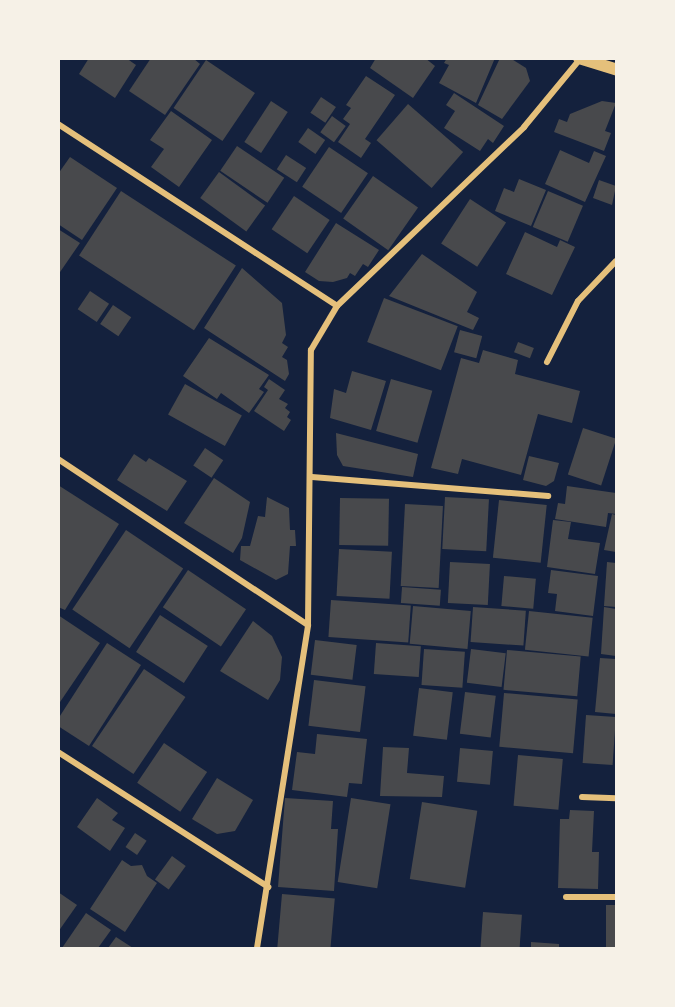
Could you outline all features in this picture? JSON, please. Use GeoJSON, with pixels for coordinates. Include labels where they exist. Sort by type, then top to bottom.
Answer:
{"type":"FeatureCollection","features":[{"type":"Feature","properties":{"kind":"main road"},"geometry":{"type":"LineString","coordinates":[[579,59],[616,69]]}},
{"type":"Feature","properties":{"kind":"street"},"geometry":{"type":"LineString","coordinates":[[257,948],[308,625],[312,477],[311,350],[337,306],[524,127],[579,59]]}},
{"type":"Feature","properties":{"kind":"street"},"geometry":{"type":"LineString","coordinates":[[58,123],[337,306]]}},
{"type":"Feature","properties":{"kind":"street"},"geometry":{"type":"LineString","coordinates":[[547,362],[578,301],[616,261]]}},
{"type":"Feature","properties":{"kind":"street"},"geometry":{"type":"LineString","coordinates":[[58,459],[308,625]]}},
{"type":"Feature","properties":{"kind":"street"},"geometry":{"type":"LineString","coordinates":[[312,477],[548,496]]}},
{"type":"Feature","properties":{"kind":"street"},"geometry":{"type":"LineString","coordinates":[[58,752],[268,887]]}},
{"type":"Feature","properties":{"kind":"street"},"geometry":{"type":"LineString","coordinates":[[582,797],[616,798]]}},
{"type":"Feature","properties":{"kind":"street"},"geometry":{"type":"LineString","coordinates":[[566,897],[616,897]]}},
{"type":"Feature","properties":{"kind":"building"},"geometry":{"type":"Polygon","coordinates":[[[89,58],[126,58],[136,65],[115,98],[79,74],[89,58]]]}},
{"type":"Feature","properties":{"kind":"building"},"geometry":{"type":"Polygon","coordinates":[[[151,58],[193,58],[200,64],[165,115],[129,91],[151,58]]]}},
{"type":"Feature","properties":{"kind":"building"},"geometry":{"type":"Polygon","coordinates":[[[376,58],[425,58],[435,66],[413,98],[370,68],[376,58]]]}},
{"type":"Feature","properties":{"kind":"building"},"geometry":{"type":"Polygon","coordinates":[[[447,58],[495,58],[476,103],[439,83],[449,65],[444,63],[447,58]]]}},
{"type":"Feature","properties":{"kind":"building"},"geometry":{"type":"Polygon","coordinates":[[[500,58],[510,58],[526,68],[530,81],[502,119],[478,105],[500,58]]]}},
{"type":"Feature","properties":{"kind":"building"},"geometry":{"type":"Polygon","coordinates":[[[206,60],[255,93],[222,141],[174,108],[206,60]]]}},
{"type":"Feature","properties":{"kind":"building"},"geometry":{"type":"Polygon","coordinates":[[[366,76],[395,95],[365,139],[371,143],[361,158],[338,142],[350,124],[343,119],[351,108],[346,105],[366,76]]]}},
{"type":"Feature","properties":{"kind":"building"},"geometry":{"type":"Polygon","coordinates":[[[454,93],[504,126],[493,143],[488,139],[480,151],[444,128],[455,111],[446,105],[454,93]]]}},
{"type":"Feature","properties":{"kind":"building"},"geometry":{"type":"Polygon","coordinates":[[[321,97],[336,107],[325,123],[310,113],[321,97]]]}},
{"type":"Feature","properties":{"kind":"building"},"geometry":{"type":"Polygon","coordinates":[[[271,101],[288,112],[261,153],[244,142],[271,101]]]}},
{"type":"Feature","properties":{"kind":"building"},"geometry":{"type":"Polygon","coordinates":[[[602,101],[616,103],[605,131],[611,133],[604,151],[554,132],[559,119],[567,122],[570,114],[602,101]]]}},
{"type":"Feature","properties":{"kind":"building"},"geometry":{"type":"Polygon","coordinates":[[[408,104],[463,152],[432,188],[377,140],[408,104]]]}},
{"type":"Feature","properties":{"kind":"building"},"geometry":{"type":"Polygon","coordinates":[[[171,111],[212,140],[179,187],[151,167],[164,149],[150,140],[171,111]]]}},
{"type":"Feature","properties":{"kind":"building"},"geometry":{"type":"Polygon","coordinates":[[[332,116],[346,126],[334,142],[320,132],[332,116]]]}},
{"type":"Feature","properties":{"kind":"building"},"geometry":{"type":"Polygon","coordinates":[[[308,128],[325,140],[315,154],[298,142],[308,128]]]}},
{"type":"Feature","properties":{"kind":"building"},"geometry":{"type":"Polygon","coordinates":[[[237,146],[284,178],[267,203],[220,171],[237,146]]]}},
{"type":"Feature","properties":{"kind":"building"},"geometry":{"type":"Polygon","coordinates":[[[329,147],[368,173],[341,213],[302,187],[329,147]]]}},
{"type":"Feature","properties":{"kind":"building"},"geometry":{"type":"Polygon","coordinates":[[[560,150],[589,163],[594,151],[606,156],[585,202],[545,184],[560,150]]]}},
{"type":"Feature","properties":{"kind":"building"},"geometry":{"type":"Polygon","coordinates":[[[286,155],[306,168],[297,182],[277,169],[286,155]]]}},
{"type":"Feature","properties":{"kind":"building"},"geometry":{"type":"Polygon","coordinates":[[[70,157],[117,188],[82,240],[58,224],[58,174],[70,157]]]}},
{"type":"Feature","properties":{"kind":"building"},"geometry":{"type":"Polygon","coordinates":[[[219,172],[265,206],[246,231],[200,198],[219,172]]]}},
{"type":"Feature","properties":{"kind":"building"},"geometry":{"type":"Polygon","coordinates":[[[373,176],[418,208],[388,250],[343,219],[373,176]]]}},
{"type":"Feature","properties":{"kind":"building"},"geometry":{"type":"Polygon","coordinates":[[[519,179],[546,190],[531,226],[495,211],[504,188],[514,192],[519,179]]]}},
{"type":"Feature","properties":{"kind":"building"},"geometry":{"type":"Polygon","coordinates":[[[599,180],[616,186],[612,205],[593,198],[599,180]]]}},
{"type":"Feature","properties":{"kind":"building"},"geometry":{"type":"Polygon","coordinates":[[[121,191],[236,266],[194,330],[79,256],[121,191]]]}},
{"type":"Feature","properties":{"kind":"building"},"geometry":{"type":"Polygon","coordinates":[[[548,191],[583,206],[568,242],[533,227],[548,191]]]}},
{"type":"Feature","properties":{"kind":"building"},"geometry":{"type":"Polygon","coordinates":[[[294,196],[330,220],[307,253],[272,229],[294,196]]]}},
{"type":"Feature","properties":{"kind":"building"},"geometry":{"type":"Polygon","coordinates":[[[470,199],[506,222],[477,267],[441,243],[470,199]]]}},
{"type":"Feature","properties":{"kind":"building"},"geometry":{"type":"Polygon","coordinates":[[[336,223],[379,250],[368,267],[363,264],[355,276],[350,273],[347,278],[333,282],[319,281],[305,272],[336,223]]]}},
{"type":"Feature","properties":{"kind":"building"},"geometry":{"type":"Polygon","coordinates":[[[58,229],[80,243],[58,275],[58,229]]]}},
{"type":"Feature","properties":{"kind":"building"},"geometry":{"type":"Polygon","coordinates":[[[525,232],[557,247],[560,240],[575,247],[552,295],[506,274],[525,232]]]}},
{"type":"Feature","properties":{"kind":"building"},"geometry":{"type":"Polygon","coordinates":[[[422,254],[477,292],[467,312],[479,318],[473,330],[389,296],[422,254]]]}},
{"type":"Feature","properties":{"kind":"building"},"geometry":{"type":"Polygon","coordinates":[[[242,268],[282,303],[286,335],[282,343],[288,347],[282,357],[287,360],[289,374],[285,381],[204,328],[242,268]]]}},
{"type":"Feature","properties":{"kind":"building"},"geometry":{"type":"Polygon","coordinates":[[[90,291],[109,304],[97,322],[78,309],[90,291]]]}},
{"type":"Feature","properties":{"kind":"building"},"geometry":{"type":"Polygon","coordinates":[[[384,298],[458,326],[441,370],[367,342],[384,298]]]}},
{"type":"Feature","properties":{"kind":"building"},"geometry":{"type":"Polygon","coordinates":[[[113,305],[131,317],[118,336],[100,324],[113,305]]]}},
{"type":"Feature","properties":{"kind":"building"},"geometry":{"type":"Polygon","coordinates":[[[460,330],[482,336],[476,358],[454,352],[460,330]]]}},
{"type":"Feature","properties":{"kind":"building"},"geometry":{"type":"Polygon","coordinates":[[[209,338],[269,375],[259,389],[264,392],[249,413],[221,393],[217,399],[183,376],[209,338]]]}},
{"type":"Feature","properties":{"kind":"building"},"geometry":{"type":"Polygon","coordinates":[[[518,342],[534,348],[530,358],[514,352],[518,342]]]}},
{"type":"Feature","properties":{"kind":"building"},"geometry":{"type":"Polygon","coordinates":[[[483,350],[518,360],[515,374],[580,391],[572,423],[538,414],[521,475],[462,459],[458,474],[431,468],[461,358],[479,363],[483,350]]]}},
{"type":"Feature","properties":{"kind":"building"},"geometry":{"type":"Polygon","coordinates":[[[352,371],[386,381],[371,430],[330,418],[334,389],[346,393],[352,371]]]}},
{"type":"Feature","properties":{"kind":"building"},"geometry":{"type":"Polygon","coordinates":[[[269,379],[285,390],[279,399],[288,404],[285,408],[290,412],[287,417],[291,420],[284,431],[254,411],[268,390],[264,387],[269,379]]]}},
{"type":"Feature","properties":{"kind":"building"},"geometry":{"type":"Polygon","coordinates":[[[391,379],[432,391],[417,443],[376,431],[391,379]]]}},
{"type":"Feature","properties":{"kind":"building"},"geometry":{"type":"Polygon","coordinates":[[[185,384],[242,416],[225,446],[168,415],[185,384]]]}},
{"type":"Feature","properties":{"kind":"building"},"geometry":{"type":"Polygon","coordinates":[[[583,428],[616,439],[601,485],[568,475],[583,428]]]}},
{"type":"Feature","properties":{"kind":"building"},"geometry":{"type":"Polygon","coordinates":[[[336,433],[418,454],[413,477],[343,466],[337,455],[336,433]]]}},
{"type":"Feature","properties":{"kind":"building"},"geometry":{"type":"Polygon","coordinates":[[[205,448],[223,460],[211,478],[193,465],[205,448]]]}},
{"type":"Feature","properties":{"kind":"building"},"geometry":{"type":"Polygon","coordinates":[[[134,454],[146,462],[149,458],[187,481],[167,511],[117,480],[134,454]]]}},
{"type":"Feature","properties":{"kind":"building"},"geometry":{"type":"Polygon","coordinates":[[[529,456],[559,463],[554,481],[546,486],[523,480],[529,456]]]}},
{"type":"Feature","properties":{"kind":"building"},"geometry":{"type":"Polygon","coordinates":[[[214,478],[250,502],[242,538],[233,553],[184,523],[214,478]]]}},
{"type":"Feature","properties":{"kind":"building"},"geometry":{"type":"Polygon","coordinates":[[[58,485],[119,524],[65,610],[58,607],[58,485]]]}},
{"type":"Feature","properties":{"kind":"building"},"geometry":{"type":"Polygon","coordinates":[[[567,486],[616,493],[616,514],[608,513],[606,527],[555,519],[558,503],[565,504],[567,486]]]}},
{"type":"Feature","properties":{"kind":"building"},"geometry":{"type":"Polygon","coordinates":[[[267,497],[289,508],[290,530],[295,530],[296,546],[290,546],[288,574],[276,580],[240,560],[241,546],[250,546],[258,516],[265,517],[267,497]]]}},
{"type":"Feature","properties":{"kind":"building"},"geometry":{"type":"Polygon","coordinates":[[[445,497],[489,499],[486,551],[442,549],[445,497]]]}},
{"type":"Feature","properties":{"kind":"building"},"geometry":{"type":"Polygon","coordinates":[[[340,498],[389,499],[388,546],[339,545],[340,498]]]}},
{"type":"Feature","properties":{"kind":"building"},"geometry":{"type":"Polygon","coordinates":[[[499,500],[547,505],[541,563],[493,558],[499,500]]]}},
{"type":"Feature","properties":{"kind":"building"},"geometry":{"type":"Polygon","coordinates":[[[405,504],[443,506],[439,588],[401,586],[405,504]]]}},
{"type":"Feature","properties":{"kind":"building"},"geometry":{"type":"Polygon","coordinates":[[[612,514],[616,515],[616,552],[604,550],[612,514]]]}},
{"type":"Feature","properties":{"kind":"building"},"geometry":{"type":"Polygon","coordinates":[[[553,520],[571,522],[568,539],[600,543],[595,574],[547,567],[553,520]]]}},
{"type":"Feature","properties":{"kind":"building"},"geometry":{"type":"Polygon","coordinates":[[[126,530],[183,569],[130,648],[72,610],[126,530]]]}},
{"type":"Feature","properties":{"kind":"building"},"geometry":{"type":"Polygon","coordinates":[[[339,549],[392,552],[389,599],[337,596],[339,549]]]}},
{"type":"Feature","properties":{"kind":"building"},"geometry":{"type":"Polygon","coordinates":[[[450,562],[490,564],[488,605],[448,603],[450,562]]]}},
{"type":"Feature","properties":{"kind":"building"},"geometry":{"type":"Polygon","coordinates":[[[607,562],[616,563],[616,607],[604,606],[607,562]]]}},
{"type":"Feature","properties":{"kind":"building"},"geometry":{"type":"Polygon","coordinates":[[[188,570],[246,609],[221,646],[163,607],[188,570]]]}},
{"type":"Feature","properties":{"kind":"building"},"geometry":{"type":"Polygon","coordinates":[[[551,570],[598,576],[593,616],[555,611],[557,594],[548,593],[551,570]]]}},
{"type":"Feature","properties":{"kind":"building"},"geometry":{"type":"Polygon","coordinates":[[[504,576],[536,579],[533,609],[501,606],[504,576]]]}},
{"type":"Feature","properties":{"kind":"building"},"geometry":{"type":"Polygon","coordinates":[[[402,587],[441,590],[440,606],[401,603],[402,587]]]}},
{"type":"Feature","properties":{"kind":"building"},"geometry":{"type":"Polygon","coordinates":[[[331,600],[411,606],[408,642],[328,637],[331,600]]]}},
{"type":"Feature","properties":{"kind":"building"},"geometry":{"type":"Polygon","coordinates":[[[413,606],[471,611],[467,649],[410,644],[413,606]]]}},
{"type":"Feature","properties":{"kind":"building"},"geometry":{"type":"Polygon","coordinates":[[[473,607],[526,611],[523,646],[471,642],[473,607]]]}},
{"type":"Feature","properties":{"kind":"building"},"geometry":{"type":"Polygon","coordinates":[[[604,607],[616,609],[616,656],[601,654],[604,607]]]}},
{"type":"Feature","properties":{"kind":"building"},"geometry":{"type":"Polygon","coordinates":[[[529,611],[593,618],[589,656],[525,650],[529,611]]]}},
{"type":"Feature","properties":{"kind":"building"},"geometry":{"type":"Polygon","coordinates":[[[58,615],[100,643],[58,705],[58,615]]]}},
{"type":"Feature","properties":{"kind":"building"},"geometry":{"type":"Polygon","coordinates":[[[160,615],[208,646],[184,683],[136,652],[160,615]]]}},
{"type":"Feature","properties":{"kind":"building"},"geometry":{"type":"Polygon","coordinates":[[[253,621],[272,636],[282,657],[280,680],[268,700],[220,671],[253,621]]]}},
{"type":"Feature","properties":{"kind":"building"},"geometry":{"type":"Polygon","coordinates":[[[315,640],[357,645],[352,680],[311,675],[315,640]]]}},
{"type":"Feature","properties":{"kind":"building"},"geometry":{"type":"Polygon","coordinates":[[[107,643],[141,665],[89,746],[58,726],[58,719],[107,643]]]}},
{"type":"Feature","properties":{"kind":"building"},"geometry":{"type":"Polygon","coordinates":[[[376,643],[421,646],[419,677],[374,674],[376,643]]]}},
{"type":"Feature","properties":{"kind":"building"},"geometry":{"type":"Polygon","coordinates":[[[424,649],[465,652],[462,688],[421,685],[424,649]]]}},
{"type":"Feature","properties":{"kind":"building"},"geometry":{"type":"Polygon","coordinates":[[[471,649],[506,653],[502,687],[467,683],[471,649]]]}},
{"type":"Feature","properties":{"kind":"building"},"geometry":{"type":"Polygon","coordinates":[[[507,650],[581,656],[577,696],[504,690],[507,650]]]}},
{"type":"Feature","properties":{"kind":"building"},"geometry":{"type":"Polygon","coordinates":[[[600,658],[616,659],[616,714],[595,712],[600,658]]]}},
{"type":"Feature","properties":{"kind":"building"},"geometry":{"type":"Polygon","coordinates":[[[144,669],[185,697],[133,774],[92,746],[144,669]]]}},
{"type":"Feature","properties":{"kind":"building"},"geometry":{"type":"Polygon","coordinates":[[[314,680],[366,686],[360,732],[308,726],[314,680]]]}},
{"type":"Feature","properties":{"kind":"building"},"geometry":{"type":"Polygon","coordinates":[[[419,688],[453,692],[447,740],[413,736],[419,688]]]}},
{"type":"Feature","properties":{"kind":"building"},"geometry":{"type":"Polygon","coordinates":[[[465,692],[496,696],[491,737],[460,734],[465,692]]]}},
{"type":"Feature","properties":{"kind":"building"},"geometry":{"type":"Polygon","coordinates":[[[504,693],[578,699],[573,753],[499,747],[504,693]]]}},
{"type":"Feature","properties":{"kind":"building"},"geometry":{"type":"Polygon","coordinates":[[[586,715],[616,717],[613,765],[583,763],[586,715]]]}},
{"type":"Feature","properties":{"kind":"building"},"geometry":{"type":"Polygon","coordinates":[[[317,734],[367,739],[362,784],[349,783],[347,797],[292,790],[297,752],[315,754],[317,734]]]}},
{"type":"Feature","properties":{"kind":"building"},"geometry":{"type":"Polygon","coordinates":[[[164,743],[207,772],[180,812],[137,783],[164,743]]]}},
{"type":"Feature","properties":{"kind":"building"},"geometry":{"type":"Polygon","coordinates":[[[383,747],[409,748],[407,773],[444,776],[442,797],[380,796],[383,747]]]}},
{"type":"Feature","properties":{"kind":"building"},"geometry":{"type":"Polygon","coordinates":[[[460,748],[493,751],[490,785],[457,782],[460,748]]]}},
{"type":"Feature","properties":{"kind":"building"},"geometry":{"type":"Polygon","coordinates":[[[518,755],[563,759],[558,810],[514,806],[518,755]]]}},
{"type":"Feature","properties":{"kind":"building"},"geometry":{"type":"Polygon","coordinates":[[[217,778],[253,800],[235,831],[217,834],[192,819],[217,778]]]}},
{"type":"Feature","properties":{"kind":"building"},"geometry":{"type":"Polygon","coordinates":[[[97,798],[118,813],[112,820],[125,828],[110,851],[77,827],[97,798]]]}},
{"type":"Feature","properties":{"kind":"building"},"geometry":{"type":"Polygon","coordinates":[[[285,798],[333,801],[331,829],[338,829],[334,891],[278,887],[285,798]]]}},
{"type":"Feature","properties":{"kind":"building"},"geometry":{"type":"Polygon","coordinates":[[[351,798],[391,804],[377,888],[338,882],[351,798]]]}},
{"type":"Feature","properties":{"kind":"building"},"geometry":{"type":"Polygon","coordinates":[[[422,802],[477,811],[465,888],[410,879],[422,802]]]}},
{"type":"Feature","properties":{"kind":"building"},"geometry":{"type":"Polygon","coordinates":[[[570,810],[594,811],[592,852],[599,852],[598,889],[558,888],[560,819],[569,819],[570,810]]]}},
{"type":"Feature","properties":{"kind":"building"},"geometry":{"type":"Polygon","coordinates":[[[135,833],[147,841],[137,855],[125,847],[135,833]]]}},
{"type":"Feature","properties":{"kind":"building"},"geometry":{"type":"Polygon","coordinates":[[[172,856],[186,866],[169,889],[155,879],[172,856]]]}},
{"type":"Feature","properties":{"kind":"building"},"geometry":{"type":"Polygon","coordinates":[[[122,860],[131,866],[142,865],[147,876],[157,883],[125,932],[90,909],[122,860]]]}},
{"type":"Feature","properties":{"kind":"building"},"geometry":{"type":"Polygon","coordinates":[[[58,892],[77,905],[58,932],[58,892]]]}},
{"type":"Feature","properties":{"kind":"building"},"geometry":{"type":"Polygon","coordinates":[[[282,894],[335,899],[330,948],[277,948],[282,894]]]}},
{"type":"Feature","properties":{"kind":"building"},"geometry":{"type":"Polygon","coordinates":[[[606,905],[616,905],[616,948],[606,948],[606,905]]]}},
{"type":"Feature","properties":{"kind":"building"},"geometry":{"type":"Polygon","coordinates":[[[483,912],[522,915],[520,948],[480,948],[483,912]]]}},
{"type":"Feature","properties":{"kind":"building"},"geometry":{"type":"Polygon","coordinates":[[[86,913],[111,930],[98,948],[62,948],[86,913]]]}},
{"type":"Feature","properties":{"kind":"building"},"geometry":{"type":"Polygon","coordinates":[[[116,937],[133,948],[108,948],[116,937]]]}},
{"type":"Feature","properties":{"kind":"building"},"geometry":{"type":"Polygon","coordinates":[[[531,942],[559,944],[559,948],[531,948],[531,942]]]}}]}
